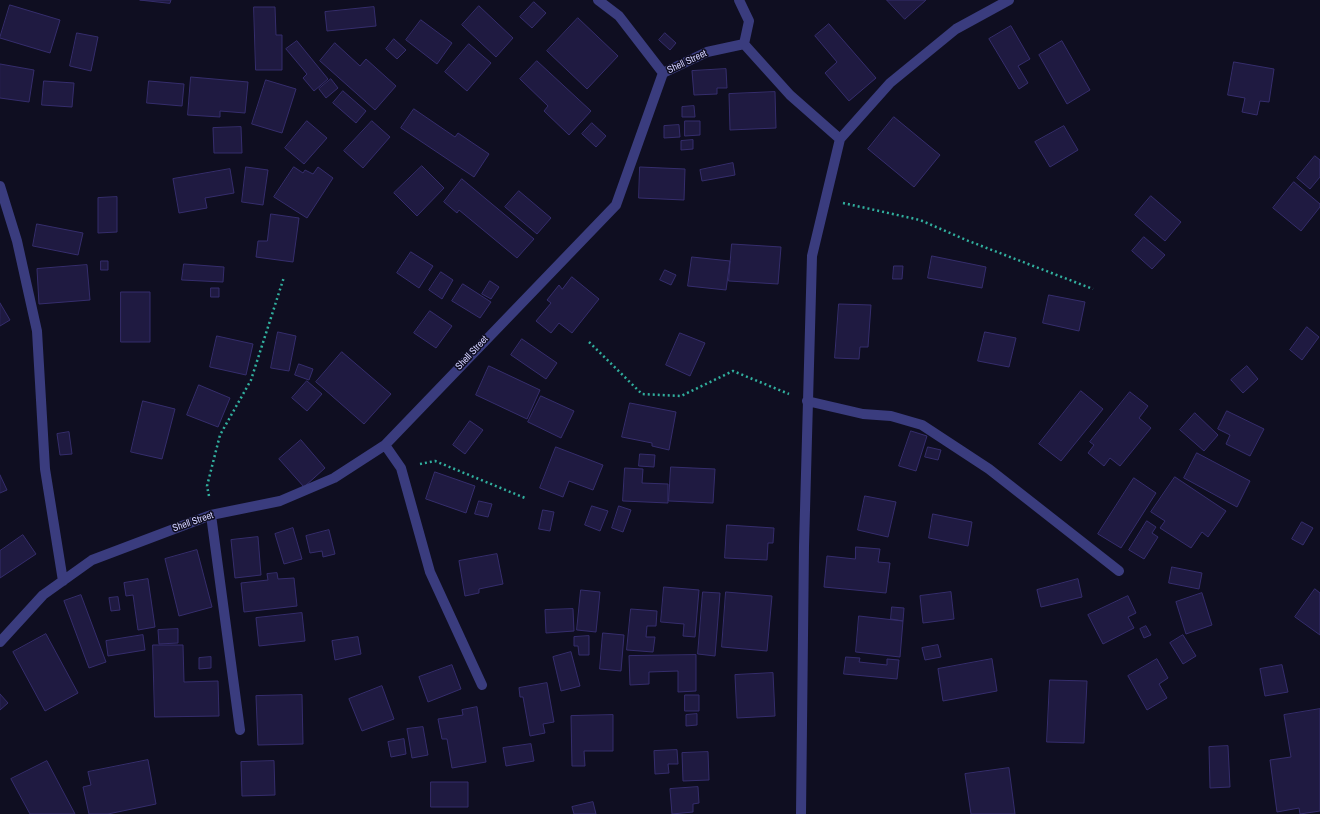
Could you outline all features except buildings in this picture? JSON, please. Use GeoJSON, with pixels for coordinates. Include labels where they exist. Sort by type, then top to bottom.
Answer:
{"type":"FeatureCollection","features":[{"type":"Feature","properties":{"kind":"street"},"geometry":{"type":"LineString","coordinates":[[598,0],[619,16],[663,73]]}},
{"type":"Feature","properties":{"kind":"street"},"geometry":{"type":"LineString","coordinates":[[739,0],[749,21],[744,44],[790,95],[840,139]]}},
{"type":"Feature","properties":{"kind":"street"},"geometry":{"type":"LineString","coordinates":[[802,814],[807,402],[812,256],[840,139],[890,83],[956,29],[1008,0]]}},
{"type":"Feature","properties":{"kind":"street","name":"Shell Street"},"geometry":{"type":"LineString","coordinates":[[0,642],[43,595],[92,560],[211,515],[280,501],[334,478],[385,445],[616,205],[663,73],[707,52],[744,44]]}},
{"type":"Feature","properties":{"kind":"street"},"geometry":{"type":"LineString","coordinates":[[0,186],[18,241],[37,331],[45,469],[63,581]]}},
{"type":"Feature","properties":{"kind":"street"},"geometry":{"type":"LineString","coordinates":[[807,402],[863,414],[890,416],[922,425],[989,468],[1119,571]]}},
{"type":"Feature","properties":{"kind":"street"},"geometry":{"type":"LineString","coordinates":[[385,445],[401,468],[430,572],[482,685]]}},
{"type":"Feature","properties":{"kind":"street"},"geometry":{"type":"LineString","coordinates":[[211,515],[240,730]]}},
{"type":"Feature","properties":{"kind":"path"},"geometry":{"type":"LineString","coordinates":[[826,199],[920,220],[966,240],[1093,289]]}},
{"type":"Feature","properties":{"kind":"path"},"geometry":{"type":"LineString","coordinates":[[211,515],[208,486],[220,436],[251,380],[284,277]]}},
{"type":"Feature","properties":{"kind":"path"},"geometry":{"type":"LineString","coordinates":[[589,342],[642,394],[681,396],[733,371],[807,402]]}},
{"type":"Feature","properties":{"kind":"path"},"geometry":{"type":"LineString","coordinates":[[401,468],[435,461],[525,498]]}}]}
